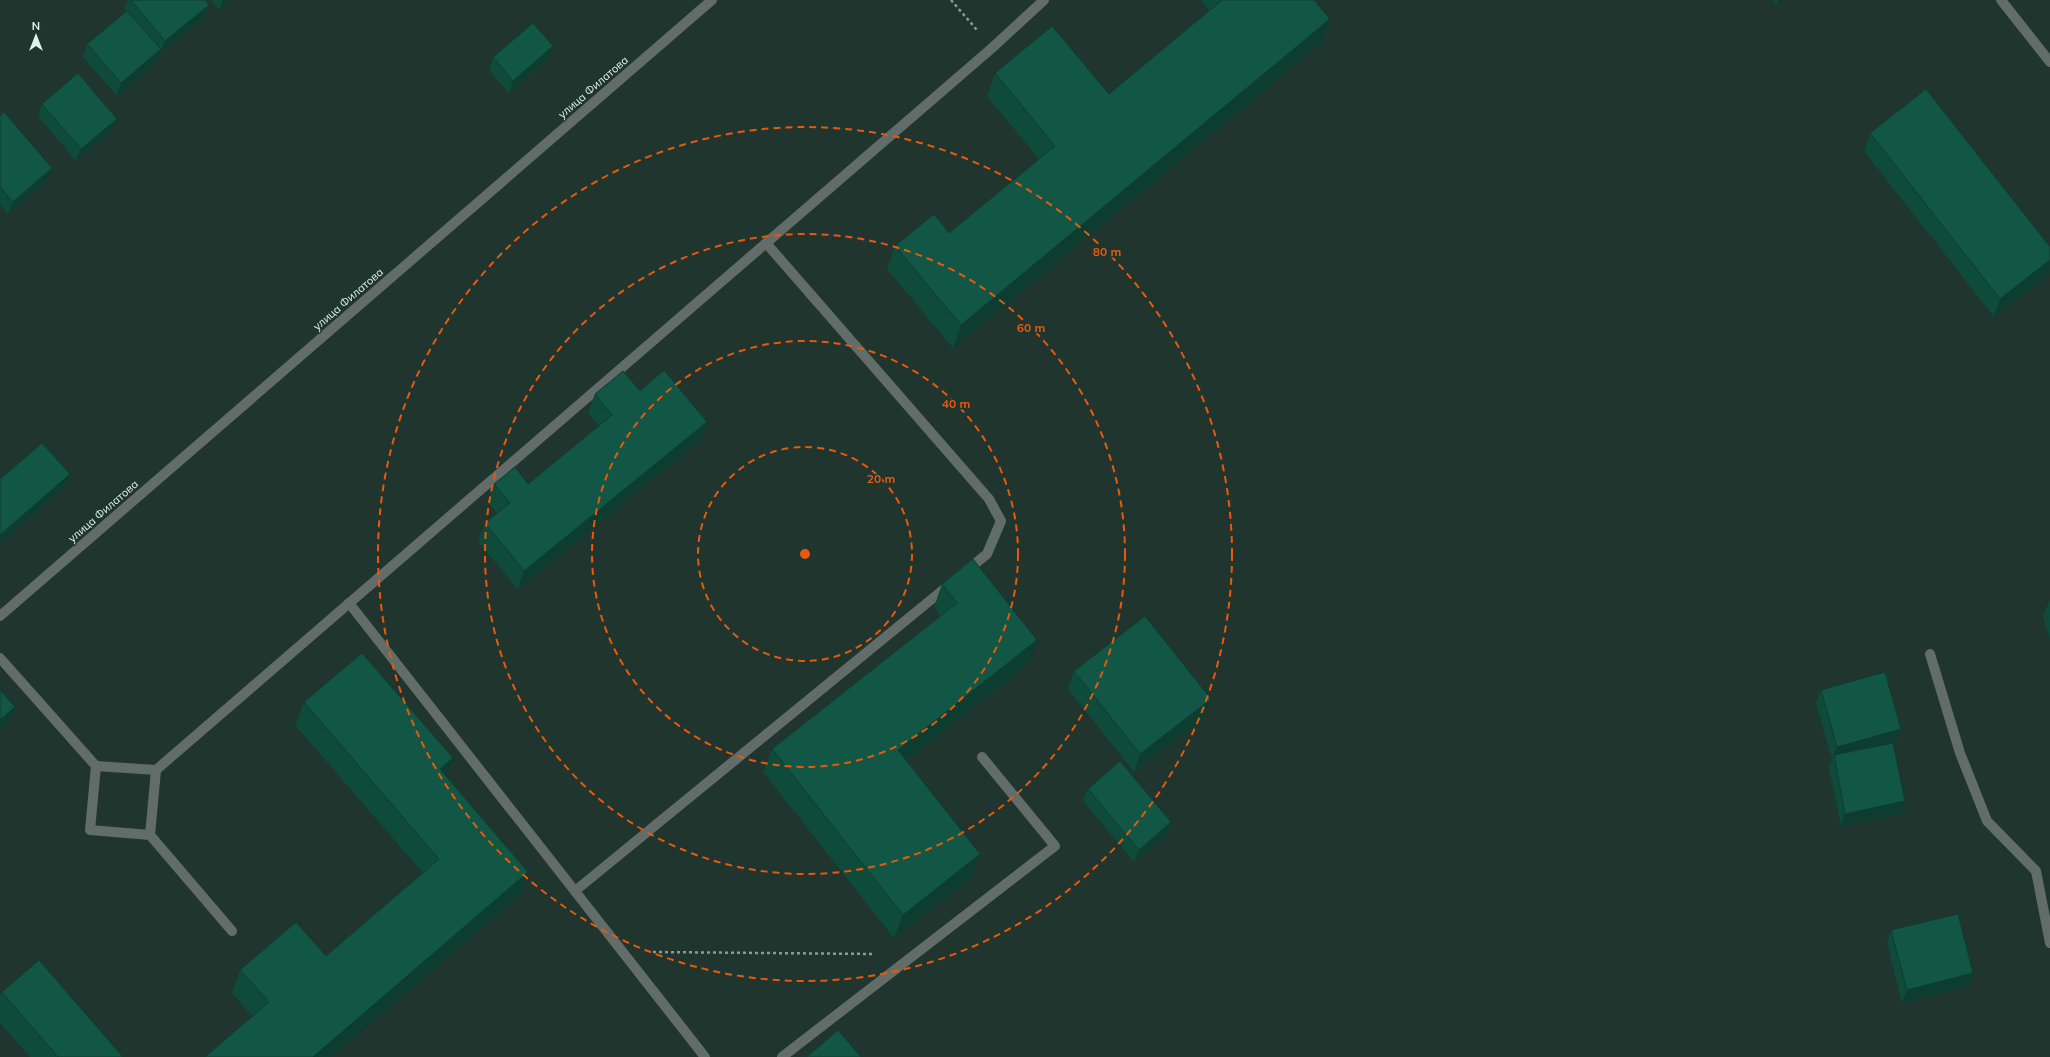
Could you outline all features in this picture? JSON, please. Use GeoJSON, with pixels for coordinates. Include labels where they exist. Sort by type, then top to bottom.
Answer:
{"type":"FeatureCollection","features":[{"type":"Feature","properties":{"kind":"street","name":"улица Филатова"},"geometry":{"type":"LineString","coordinates":[[0,616],[712,0]]}},
{"type":"Feature","properties":{"kind":"street"},"geometry":{"type":"LineString","coordinates":[[150,835],[156,770],[992,48],[1044,0]]}},
{"type":"Feature","properties":{"kind":"street"},"geometry":{"type":"LineString","coordinates":[[2001,0],[2050,62]]}},
{"type":"Feature","properties":{"kind":"street"},"geometry":{"type":"LineString","coordinates":[[575,891],[987,554],[1001,521],[989,499],[766,243]]}},
{"type":"Feature","properties":{"kind":"street"},"geometry":{"type":"LineString","coordinates":[[349,603],[705,1057]]}},
{"type":"Feature","properties":{"kind":"street"},"geometry":{"type":"LineString","coordinates":[[1930,654],[1960,753],[1986,821],[2036,871],[2050,944]]}},
{"type":"Feature","properties":{"kind":"street"},"geometry":{"type":"LineString","coordinates":[[0,658],[96,766],[156,770]]}},
{"type":"Feature","properties":{"kind":"street"},"geometry":{"type":"LineString","coordinates":[[782,1057],[913,954],[1055,846],[982,757]]}},
{"type":"Feature","properties":{"kind":"street"},"geometry":{"type":"LineString","coordinates":[[96,766],[90,830],[150,835],[232,931]]}},
{"type":"Feature","properties":{"kind":"path"},"geometry":{"type":"LineString","coordinates":[[951,0],[992,48]]}},
{"type":"Feature","properties":{"kind":"path"},"geometry":{"type":"LineString","coordinates":[[623,952],[913,954]]}},
{"type":"Feature","properties":{"kind":"building"},"geometry":{"type":"Polygon","coordinates":[[[131,0],[205,0],[209,5],[165,41],[131,0]]]}},
{"type":"Feature","properties":{"kind":"building"},"geometry":{"type":"Polygon","coordinates":[[[1222,0],[1314,0],[1330,19],[961,325],[895,246],[934,214],[949,233],[1055,146],[995,73],[1052,26],[1109,94],[1222,0]]]}},
{"type":"Feature","properties":{"kind":"building"},"geometry":{"type":"Polygon","coordinates":[[[127,11],[161,49],[121,83],[87,44],[127,11]]]}},
{"type":"Feature","properties":{"kind":"building"},"geometry":{"type":"Polygon","coordinates":[[[533,23],[553,46],[513,81],[493,57],[533,23]]]}},
{"type":"Feature","properties":{"kind":"building"},"geometry":{"type":"Polygon","coordinates":[[[78,73],[117,119],[81,149],[42,104],[78,73]]]}},
{"type":"Feature","properties":{"kind":"building"},"geometry":{"type":"Polygon","coordinates":[[[1926,89],[2050,247],[2050,260],[2000,299],[1870,133],[1926,89]]]}},
{"type":"Feature","properties":{"kind":"building"},"geometry":{"type":"Polygon","coordinates":[[[4,112],[52,168],[13,202],[0,187],[0,116],[4,112]]]}},
{"type":"Feature","properties":{"kind":"building"},"geometry":{"type":"Polygon","coordinates":[[[664,370],[707,422],[524,571],[485,523],[510,503],[494,484],[515,467],[528,484],[612,415],[595,394],[623,371],[640,391],[664,370]]]}},
{"type":"Feature","properties":{"kind":"building"},"geometry":{"type":"Polygon","coordinates":[[[42,443],[70,474],[0,535],[0,479],[42,443]]]}},
{"type":"Feature","properties":{"kind":"building"},"geometry":{"type":"Polygon","coordinates":[[[973,559],[1037,640],[898,750],[980,854],[903,915],[772,749],[957,603],[942,584],[973,559]]]}},
{"type":"Feature","properties":{"kind":"building"},"geometry":{"type":"Polygon","coordinates":[[[1145,616],[1211,699],[1140,754],[1074,671],[1145,616]]]}},
{"type":"Feature","properties":{"kind":"building"},"geometry":{"type":"Polygon","coordinates":[[[362,653],[453,758],[440,769],[528,872],[313,1057],[205,1057],[269,1002],[240,970],[296,922],[326,956],[439,859],[304,702],[362,653]]]}},
{"type":"Feature","properties":{"kind":"building"},"geometry":{"type":"Polygon","coordinates":[[[1885,672],[1901,729],[1837,747],[1821,690],[1885,672]]]}},
{"type":"Feature","properties":{"kind":"building"},"geometry":{"type":"Polygon","coordinates":[[[0,690],[15,707],[0,720],[0,690]]]}},
{"type":"Feature","properties":{"kind":"building"},"geometry":{"type":"Polygon","coordinates":[[[1893,743],[1905,801],[1845,814],[1834,755],[1893,743]]]}},
{"type":"Feature","properties":{"kind":"building"},"geometry":{"type":"Polygon","coordinates":[[[1120,761],[1171,822],[1139,850],[1088,789],[1120,761]]]}},
{"type":"Feature","properties":{"kind":"building"},"geometry":{"type":"Polygon","coordinates":[[[1958,914],[1973,973],[1907,990],[1891,930],[1958,914]]]}},
{"type":"Feature","properties":{"kind":"building"},"geometry":{"type":"Polygon","coordinates":[[[39,960],[123,1057],[58,1057],[2,992],[39,960]]]}},
{"type":"Feature","properties":{"kind":"building"},"geometry":{"type":"Polygon","coordinates":[[[838,1030],[861,1057],[807,1057],[838,1030]]]}}]}
